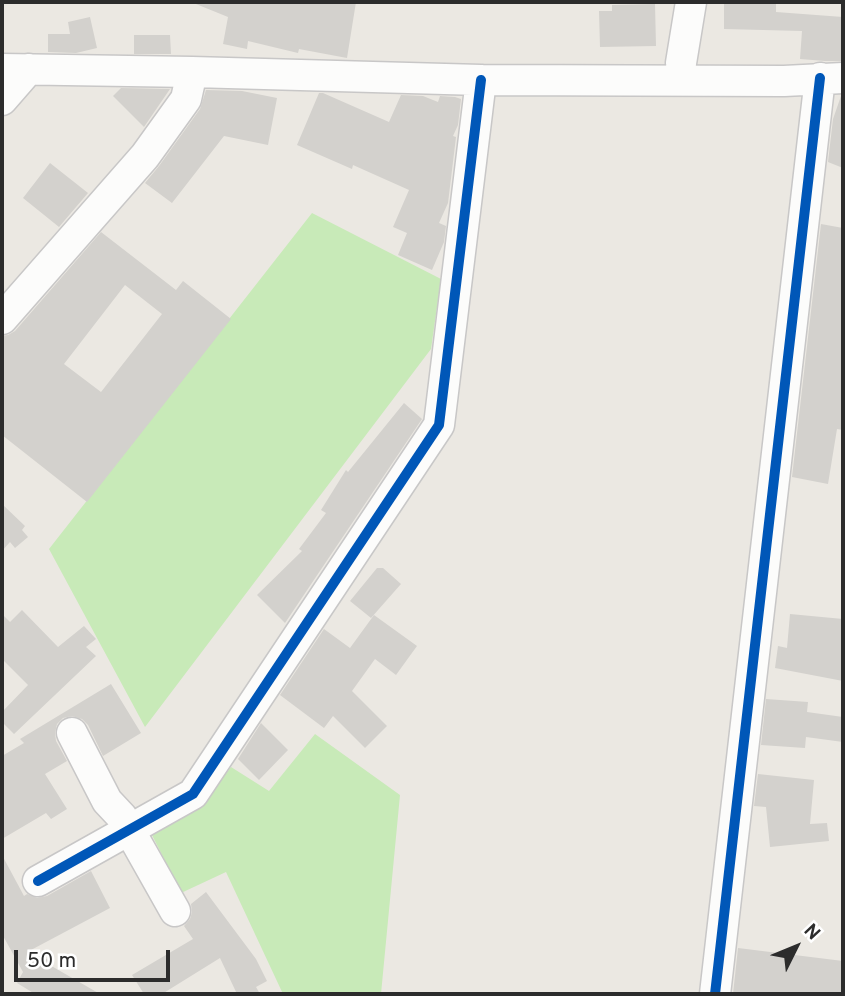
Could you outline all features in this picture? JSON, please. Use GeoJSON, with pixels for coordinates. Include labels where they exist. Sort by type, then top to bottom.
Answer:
{"type":"FeatureCollection","features":[{"type":"Feature","properties":{"kind":"street"},"geometry":{"type":"LineString","coordinates":[[681,63],[691,2]]}},
{"type":"Feature","properties":{"kind":"street"},"geometry":{"type":"LineString","coordinates":[[2,100],[16,69],[481,79],[784,81],[832,78],[715,994]]}},
{"type":"Feature","properties":{"kind":"street"},"geometry":{"type":"LineString","coordinates":[[2,319],[145,156],[186,99],[192,72]]}},
{"type":"Feature","properties":{"kind":"street"},"geometry":{"type":"LineString","coordinates":[[38,881],[194,794],[439,425],[481,79]]}},
{"type":"Feature","properties":{"kind":"street"},"geometry":{"type":"LineString","coordinates":[[72,733],[107,802],[122,817],[175,911]]}},
{"type":"Feature","properties":{"kind":"green space"},"geometry":{"type":"Polygon","coordinates":[[[312,213],[441,279],[431,349],[145,727],[49,549],[312,213]]]}},
{"type":"Feature","properties":{"kind":"green space"},"geometry":{"type":"Polygon","coordinates":[[[315,734],[400,795],[381,994],[283,994],[226,872],[181,893],[151,833],[199,808],[231,767],[269,791],[315,734]]]}},
{"type":"Feature","properties":{"kind":"building"},"geometry":{"type":"Polygon","coordinates":[[[191,2],[356,2],[347,58],[299,49],[298,53],[248,41],[247,49],[223,44],[228,17],[191,2]]]}},
{"type":"Feature","properties":{"kind":"building"},"geometry":{"type":"Polygon","coordinates":[[[724,2],[776,2],[776,12],[843,17],[843,61],[800,59],[802,31],[724,29],[724,2]]]}},
{"type":"Feature","properties":{"kind":"building"},"geometry":{"type":"Polygon","coordinates":[[[655,4],[656,46],[600,47],[599,11],[612,11],[612,5],[655,4]]]}},
{"type":"Feature","properties":{"kind":"building"},"geometry":{"type":"Polygon","coordinates":[[[90,17],[97,48],[76,53],[48,52],[48,34],[70,34],[68,22],[90,17]]]}},
{"type":"Feature","properties":{"kind":"building"},"geometry":{"type":"Polygon","coordinates":[[[134,35],[170,35],[171,54],[134,54],[134,35]]]}},
{"type":"Feature","properties":{"kind":"building"},"geometry":{"type":"Polygon","coordinates":[[[121,88],[170,89],[144,127],[113,96],[121,88]]]}},
{"type":"Feature","properties":{"kind":"building"},"geometry":{"type":"Polygon","coordinates":[[[206,90],[242,91],[277,98],[268,145],[224,136],[172,203],[145,183],[200,109],[206,90]]]}},
{"type":"Feature","properties":{"kind":"building"},"geometry":{"type":"Polygon","coordinates":[[[319,93],[389,122],[401,95],[423,96],[438,102],[440,96],[461,99],[458,125],[453,136],[456,137],[448,203],[439,223],[446,226],[444,242],[432,270],[398,255],[407,233],[393,227],[409,190],[353,165],[352,169],[297,145],[319,93]]]}},
{"type":"Feature","properties":{"kind":"building"},"geometry":{"type":"Polygon","coordinates":[[[841,96],[843,168],[828,162],[833,119],[841,96]]]}},
{"type":"Feature","properties":{"kind":"building"},"geometry":{"type":"Polygon","coordinates":[[[50,163],[88,193],[59,227],[23,198],[50,163]]]}},
{"type":"Feature","properties":{"kind":"building"},"geometry":{"type":"Polygon","coordinates":[[[821,224],[843,228],[843,430],[837,429],[828,484],[792,477],[821,224]]]}},
{"type":"Feature","properties":{"kind":"building"},"geometry":{"type":"Polygon","coordinates":[[[101,232],[176,290],[183,281],[231,319],[87,502],[2,435],[2,336],[15,331],[101,232]],[[125,285],[64,364],[101,392],[162,314],[125,285]]]}},
{"type":"Feature","properties":{"kind":"building"},"geometry":{"type":"Polygon","coordinates":[[[404,403],[422,419],[285,623],[257,595],[302,551],[299,549],[326,513],[321,510],[346,470],[348,472],[404,403]]]}},
{"type":"Feature","properties":{"kind":"building"},"geometry":{"type":"Polygon","coordinates":[[[2,504],[25,526],[22,530],[28,537],[15,548],[10,542],[2,551],[2,504]]]}},
{"type":"Feature","properties":{"kind":"building"},"geometry":{"type":"Polygon","coordinates":[[[377,568],[383,568],[401,584],[371,618],[350,601],[377,568]]]}},
{"type":"Feature","properties":{"kind":"building"},"geometry":{"type":"Polygon","coordinates":[[[22,610],[58,647],[84,626],[96,639],[86,647],[96,656],[14,734],[2,722],[2,712],[28,685],[2,659],[2,614],[10,622],[22,610]]]}},
{"type":"Feature","properties":{"kind":"building"},"geometry":{"type":"Polygon","coordinates":[[[790,614],[843,619],[843,681],[775,668],[778,646],[787,648],[790,614]]]}},
{"type":"Feature","properties":{"kind":"building"},"geometry":{"type":"Polygon","coordinates":[[[374,615],[417,646],[396,675],[375,659],[352,691],[387,726],[365,748],[333,716],[324,728],[280,695],[324,629],[350,648],[374,615]]]}},
{"type":"Feature","properties":{"kind":"building"},"geometry":{"type":"Polygon","coordinates":[[[111,684],[141,733],[103,756],[88,725],[82,719],[72,716],[63,718],[57,724],[55,733],[56,741],[67,761],[45,774],[67,809],[51,819],[46,813],[2,839],[2,756],[24,743],[20,739],[111,684]]]}},
{"type":"Feature","properties":{"kind":"building"},"geometry":{"type":"Polygon","coordinates":[[[766,699],[808,702],[807,712],[843,717],[843,742],[806,737],[805,748],[761,745],[766,699]]]}},
{"type":"Feature","properties":{"kind":"building"},"geometry":{"type":"Polygon","coordinates":[[[261,723],[288,750],[259,780],[238,759],[261,723]]]}},
{"type":"Feature","properties":{"kind":"building"},"geometry":{"type":"Polygon","coordinates":[[[758,774],[814,780],[810,824],[827,823],[829,841],[770,847],[766,807],[754,806],[758,774]]]}},
{"type":"Feature","properties":{"kind":"building"},"geometry":{"type":"Polygon","coordinates":[[[2,855],[24,896],[47,896],[91,871],[110,908],[31,950],[50,961],[48,964],[100,994],[35,994],[17,983],[23,972],[2,934],[2,855]]]}},
{"type":"Feature","properties":{"kind":"building"},"geometry":{"type":"Polygon","coordinates":[[[206,892],[256,959],[267,981],[256,987],[260,994],[237,994],[220,958],[162,994],[144,994],[132,975],[193,939],[184,926],[190,919],[191,904],[206,892]]]}},
{"type":"Feature","properties":{"kind":"building"},"geometry":{"type":"Polygon","coordinates":[[[738,948],[843,961],[843,994],[733,994],[738,948]]]}},
{"type":"Feature","properties":{"kind":"cycle path"},"geometry":{"type":"LineString","coordinates":[[715,994],[820,78]]}},
{"type":"Feature","properties":{"kind":"cycle path"},"geometry":{"type":"LineString","coordinates":[[38,881],[193,794],[439,425],[481,80]]}}]}
